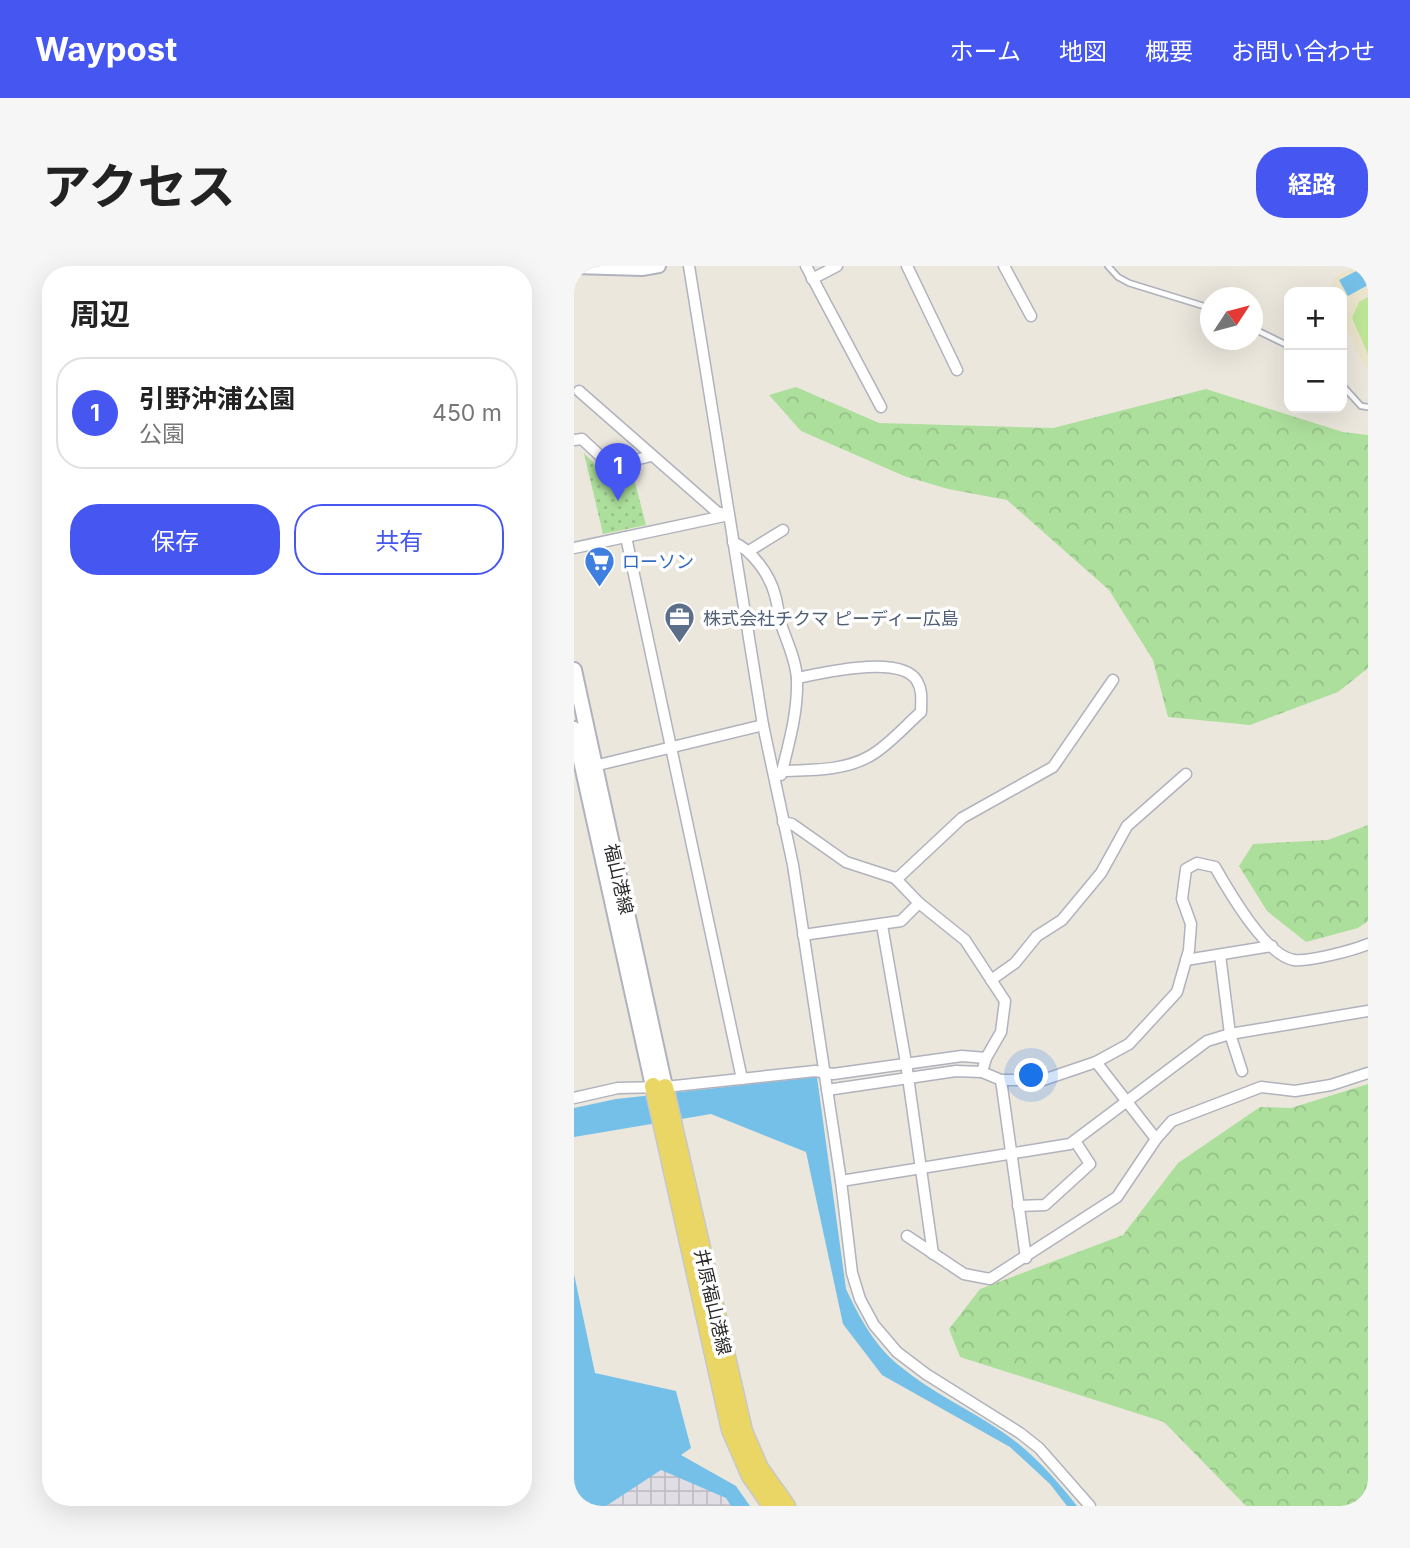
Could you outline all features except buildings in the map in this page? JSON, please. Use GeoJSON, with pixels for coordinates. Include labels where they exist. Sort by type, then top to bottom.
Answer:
{"type":"FeatureCollection","features":[{"type":"Feature","properties":{"kind":"main road","name":"福山港線"},"geometry":{"type":"LineString","coordinates":[[574,670],[659,1089]]}},
{"type":"Feature","properties":{"kind":"main road","name":"福山港線"},"geometry":{"type":"LineString","coordinates":[[574,729],[659,1089]]}},
{"type":"Feature","properties":{"kind":"main road","name":"井原福山港線"},"geometry":{"type":"LineString","coordinates":[[659,1089],[744,1431],[760,1468],[787,1506]]}},
{"type":"Feature","properties":{"kind":"main road","name":"井原福山港線"},"geometry":{"type":"LineString","coordinates":[[668,1128],[730,1430],[750,1476],[771,1506]]}},
{"type":"Feature","properties":{"kind":"street"},"geometry":{"type":"LineString","coordinates":[[574,267],[642,269],[659,266]]}},
{"type":"Feature","properties":{"kind":"street"},"geometry":{"type":"LineString","coordinates":[[689,266],[763,725],[793,865],[841,1181],[852,1273],[860,1299],[874,1325],[897,1352],[1039,1448],[1090,1506]]}},
{"type":"Feature","properties":{"kind":"street"},"geometry":{"type":"LineString","coordinates":[[806,266],[881,407]]}},
{"type":"Feature","properties":{"kind":"street"},"geometry":{"type":"LineString","coordinates":[[812,279],[837,266]]}},
{"type":"Feature","properties":{"kind":"street"},"geometry":{"type":"LineString","coordinates":[[907,266],[957,370]]}},
{"type":"Feature","properties":{"kind":"street"},"geometry":{"type":"LineString","coordinates":[[1003,266],[1031,316]]}},
{"type":"Feature","properties":{"kind":"street"},"geometry":{"type":"LineString","coordinates":[[579,391],[717,512],[728,515]]}},
{"type":"Feature","properties":{"kind":"street"},"geometry":{"type":"LineString","coordinates":[[574,440],[582,439],[611,466],[651,456]]}},
{"type":"Feature","properties":{"kind":"street"},"geometry":{"type":"LineString","coordinates":[[574,548],[728,515]]}},
{"type":"Feature","properties":{"kind":"street"},"geometry":{"type":"LineString","coordinates":[[749,551],[783,530]]}},
{"type":"Feature","properties":{"kind":"street"},"geometry":{"type":"LineString","coordinates":[[626,537],[742,1079]]}},
{"type":"Feature","properties":{"kind":"street"},"geometry":{"type":"LineString","coordinates":[[733,542],[749,551],[775,593],[797,678],[793,727],[782,771],[775,785]]}},
{"type":"Feature","properties":{"kind":"street"},"geometry":{"type":"LineString","coordinates":[[782,771],[818,770],[855,762],[872,755],[921,712],[922,693],[916,678],[898,668],[846,670],[797,678]]}},
{"type":"Feature","properties":{"kind":"street"},"geometry":{"type":"LineString","coordinates":[[895,878],[961,818],[1053,767],[1113,680]]}},
{"type":"Feature","properties":{"kind":"street"},"geometry":{"type":"LineString","coordinates":[[594,766],[763,725]]}},
{"type":"Feature","properties":{"kind":"street"},"geometry":{"type":"LineString","coordinates":[[991,980],[1015,963],[1037,936],[1062,920],[1101,873],[1127,826],[1186,774]]}},
{"type":"Feature","properties":{"kind":"street"},"geometry":{"type":"LineString","coordinates":[[783,822],[792,824],[846,862],[895,878],[919,903],[965,940],[1005,1001],[1001,1032],[986,1058],[982,1072]]}},
{"type":"Feature","properties":{"kind":"street"},"geometry":{"type":"LineString","coordinates":[[827,1090],[956,1071],[982,1072],[1001,1080],[1043,1080],[1096,1062],[1129,1044],[1177,992],[1186,960],[1191,924],[1182,899],[1183,889],[1186,869],[1196,863],[1215,867],[1237,907],[1272,946],[1294,960],[1352,952],[1368,944]]}},
{"type":"Feature","properties":{"kind":"street"},"geometry":{"type":"LineString","coordinates":[[803,935],[901,920],[919,903]]}},
{"type":"Feature","properties":{"kind":"street"},"geometry":{"type":"LineString","coordinates":[[882,925],[906,1063],[933,1254]]}},
{"type":"Feature","properties":{"kind":"street"},"geometry":{"type":"LineString","coordinates":[[1186,960],[1272,946]]}},
{"type":"Feature","properties":{"kind":"street"},"geometry":{"type":"LineString","coordinates":[[1220,955],[1230,1034],[1242,1071]]}},
{"type":"Feature","properties":{"kind":"street"},"geometry":{"type":"LineString","coordinates":[[841,1181],[1070,1144],[1207,1041],[1230,1034],[1368,1011]]}},
{"type":"Feature","properties":{"kind":"street"},"geometry":{"type":"LineString","coordinates":[[574,1098],[618,1088],[659,1089],[815,1071],[833,1074],[962,1056],[986,1058]]}},
{"type":"Feature","properties":{"kind":"street"},"geometry":{"type":"LineString","coordinates":[[1096,1062],[1156,1139]]}},
{"type":"Feature","properties":{"kind":"street"},"geometry":{"type":"LineString","coordinates":[[907,1236],[964,1274],[990,1279],[1117,1197],[1156,1139],[1172,1121],[1261,1087],[1295,1091],[1331,1085],[1368,1073]]}},
{"type":"Feature","properties":{"kind":"street"},"geometry":{"type":"LineString","coordinates":[[1001,1080],[1026,1258]]}},
{"type":"Feature","properties":{"kind":"street"},"geometry":{"type":"LineString","coordinates":[[1018,1206],[1045,1205],[1090,1164],[1075,1141]]}},
{"type":"Feature","properties":{"kind":"lane"},"geometry":{"type":"LineString","coordinates":[[1108,266],[1118,277],[1129,283],[1200,305]]}},
{"type":"Feature","properties":{"kind":"lane"},"geometry":{"type":"LineString","coordinates":[[1263,333],[1284,344]]}},
{"type":"Feature","properties":{"kind":"lane"},"geometry":{"type":"LineString","coordinates":[[1347,390],[1361,406],[1368,407]]}},
{"type":"Feature","properties":{"kind":"shaded area"},"geometry":{"type":"Polygon","coordinates":[[[1354,266],[1368,266],[1368,371],[1347,329],[1347,287],[1331,287],[1334,277],[1354,266]]]}},
{"type":"Feature","properties":{"kind":"shaded area"},"geometry":{"type":"Polygon","coordinates":[[[661,1469],[726,1498],[731,1506],[606,1506],[661,1469]]]}},
{"type":"Feature","properties":{"kind":"green space"},"geometry":{"type":"Polygon","coordinates":[[[1368,297],[1368,354],[1352,318],[1359,302],[1368,297]]]}},
{"type":"Feature","properties":{"kind":"green space"},"geometry":{"type":"Polygon","coordinates":[[[796,387],[879,423],[1053,428],[1206,389],[1343,432],[1368,435],[1368,668],[1338,692],[1250,725],[1168,717],[1153,660],[1109,590],[1007,500],[948,489],[904,476],[801,431],[769,395],[796,387]]]}},
{"type":"Feature","properties":{"kind":"green space"},"geometry":{"type":"Polygon","coordinates":[[[584,453],[607,477],[632,471],[646,525],[603,534],[584,453]]]}},
{"type":"Feature","properties":{"kind":"green space"},"geometry":{"type":"Polygon","coordinates":[[[1368,825],[1368,921],[1358,928],[1306,942],[1267,911],[1239,866],[1253,844],[1328,840],[1368,825]]]}},
{"type":"Feature","properties":{"kind":"green space"},"geometry":{"type":"Polygon","coordinates":[[[1368,1084],[1368,1506],[1246,1506],[1164,1422],[960,1357],[949,1329],[980,1289],[1123,1235],[1178,1163],[1260,1107],[1291,1108],[1368,1084]]]}},
{"type":"Feature","properties":{"kind":"water"},"geometry":{"type":"Polygon","coordinates":[[[1368,266],[1368,285],[1348,296],[1347,287],[1343,287],[1339,280],[1368,266]]]}},
{"type":"Feature","properties":{"kind":"water"},"geometry":{"type":"Polygon","coordinates":[[[817,1077],[846,1289],[863,1321],[892,1359],[925,1384],[1012,1439],[1042,1465],[1077,1506],[1067,1506],[1050,1484],[1010,1447],[882,1375],[843,1324],[806,1152],[711,1114],[574,1137],[574,1108],[616,1099],[817,1077]]]}},
{"type":"Feature","properties":{"kind":"water"},"geometry":{"type":"Polygon","coordinates":[[[574,1274],[595,1373],[676,1391],[691,1448],[681,1455],[736,1486],[750,1506],[731,1506],[726,1498],[661,1470],[606,1506],[574,1506],[574,1274]]]}},
{"type":"Feature","properties":{"kind":"place","name":"引野沖浦公園"},"geometry":{"type":"Point","coordinates":[618,501]}},
{"type":"Feature","properties":{"kind":"place","name":"ローソン"},"geometry":{"type":"Point","coordinates":[599,588]}},
{"type":"Feature","properties":{"kind":"place","name":"株式会社チクマ ピーディー広島"},"geometry":{"type":"Point","coordinates":[680,645]}}]}
